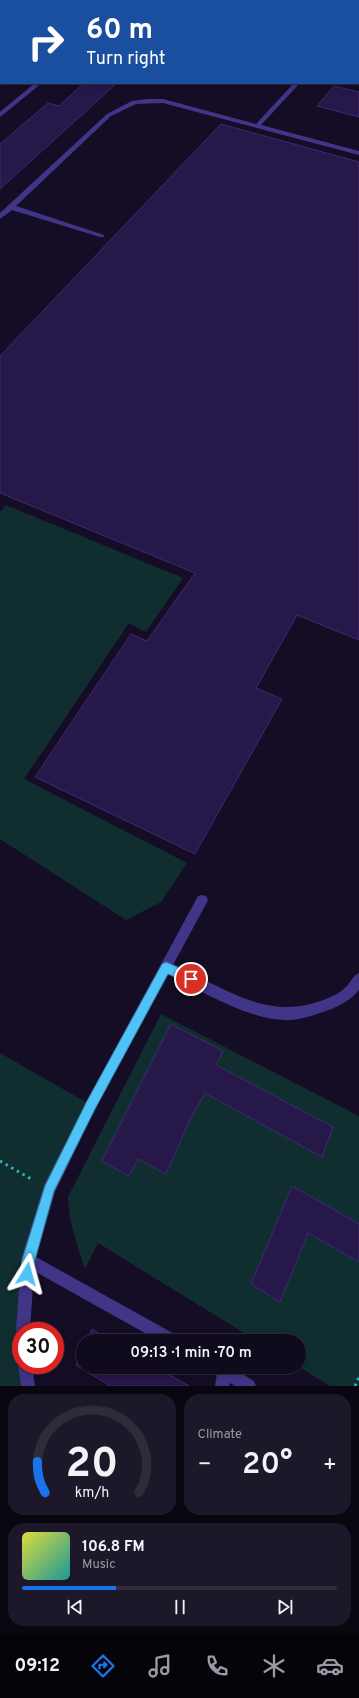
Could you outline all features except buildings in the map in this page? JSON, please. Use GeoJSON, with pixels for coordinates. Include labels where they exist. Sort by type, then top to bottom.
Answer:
{"type":"FeatureCollection","features":[{"type":"Feature","properties":{"kind":"street"},"geometry":{"type":"LineString","coordinates":[[0,115],[38,84]]}},
{"type":"Feature","properties":{"kind":"street"},"geometry":{"type":"LineString","coordinates":[[256,126],[296,84]]}},
{"type":"Feature","properties":{"kind":"street"},"geometry":{"type":"LineString","coordinates":[[0,218],[109,115],[127,104],[146,100],[163,101],[359,153]]}},
{"type":"Feature","properties":{"kind":"street"},"geometry":{"type":"LineString","coordinates":[[11,207],[102,236]]}},
{"type":"Feature","properties":{"kind":"street"},"geometry":{"type":"LineString","coordinates":[[24,1322],[28,1260],[49,1190],[91,1105],[202,900]]}},
{"type":"Feature","properties":{"kind":"street"},"geometry":{"type":"LineString","coordinates":[[166,967],[254,1008],[283,1014],[296,1014],[331,1004],[347,995],[359,979]]}},
{"type":"Feature","properties":{"kind":"street"},"geometry":{"type":"LineString","coordinates":[[28,1260],[160,1334]]}},
{"type":"Feature","properties":{"kind":"street"},"geometry":{"type":"LineString","coordinates":[[26,1374],[28,1386]]}},
{"type":"Feature","properties":{"kind":"street"},"geometry":{"type":"LineString","coordinates":[[221,1374],[222,1386]]}},
{"type":"Feature","properties":{"kind":"street"},"geometry":{"type":"LineString","coordinates":[[229,1374],[249,1386]]}},
{"type":"Feature","properties":{"kind":"path"},"geometry":{"type":"LineString","coordinates":[[0,1161],[49,1190]]}},
{"type":"Feature","properties":{"kind":"path"},"geometry":{"type":"LineString","coordinates":[[355,1386],[359,1376]]}},
{"type":"Feature","properties":{"kind":"green space"},"geometry":{"type":"Polygon","coordinates":[[[6,505],[183,578],[146,632],[129,623],[24,779],[187,863],[161,902],[126,920],[0,839],[0,512],[6,505]]]}},
{"type":"Feature","properties":{"kind":"green space"},"geometry":{"type":"Polygon","coordinates":[[[161,1014],[359,1116],[359,1386],[330,1386],[306,1371],[306,1334],[246,1334],[98,1243],[85,1269],[76,1243],[68,1197],[161,1014]]]}},
{"type":"Feature","properties":{"kind":"green space"},"geometry":{"type":"Polygon","coordinates":[[[0,1053],[91,1105],[49,1190],[23,1322],[12,1322],[12,1374],[24,1374],[28,1386],[0,1386],[0,1053]]]}},
{"type":"Feature","properties":{"kind":"route"},"geometry":{"type":"LineString","coordinates":[[27,1274],[28,1260],[49,1190],[91,1105],[166,967],[191,979]]}}]}
